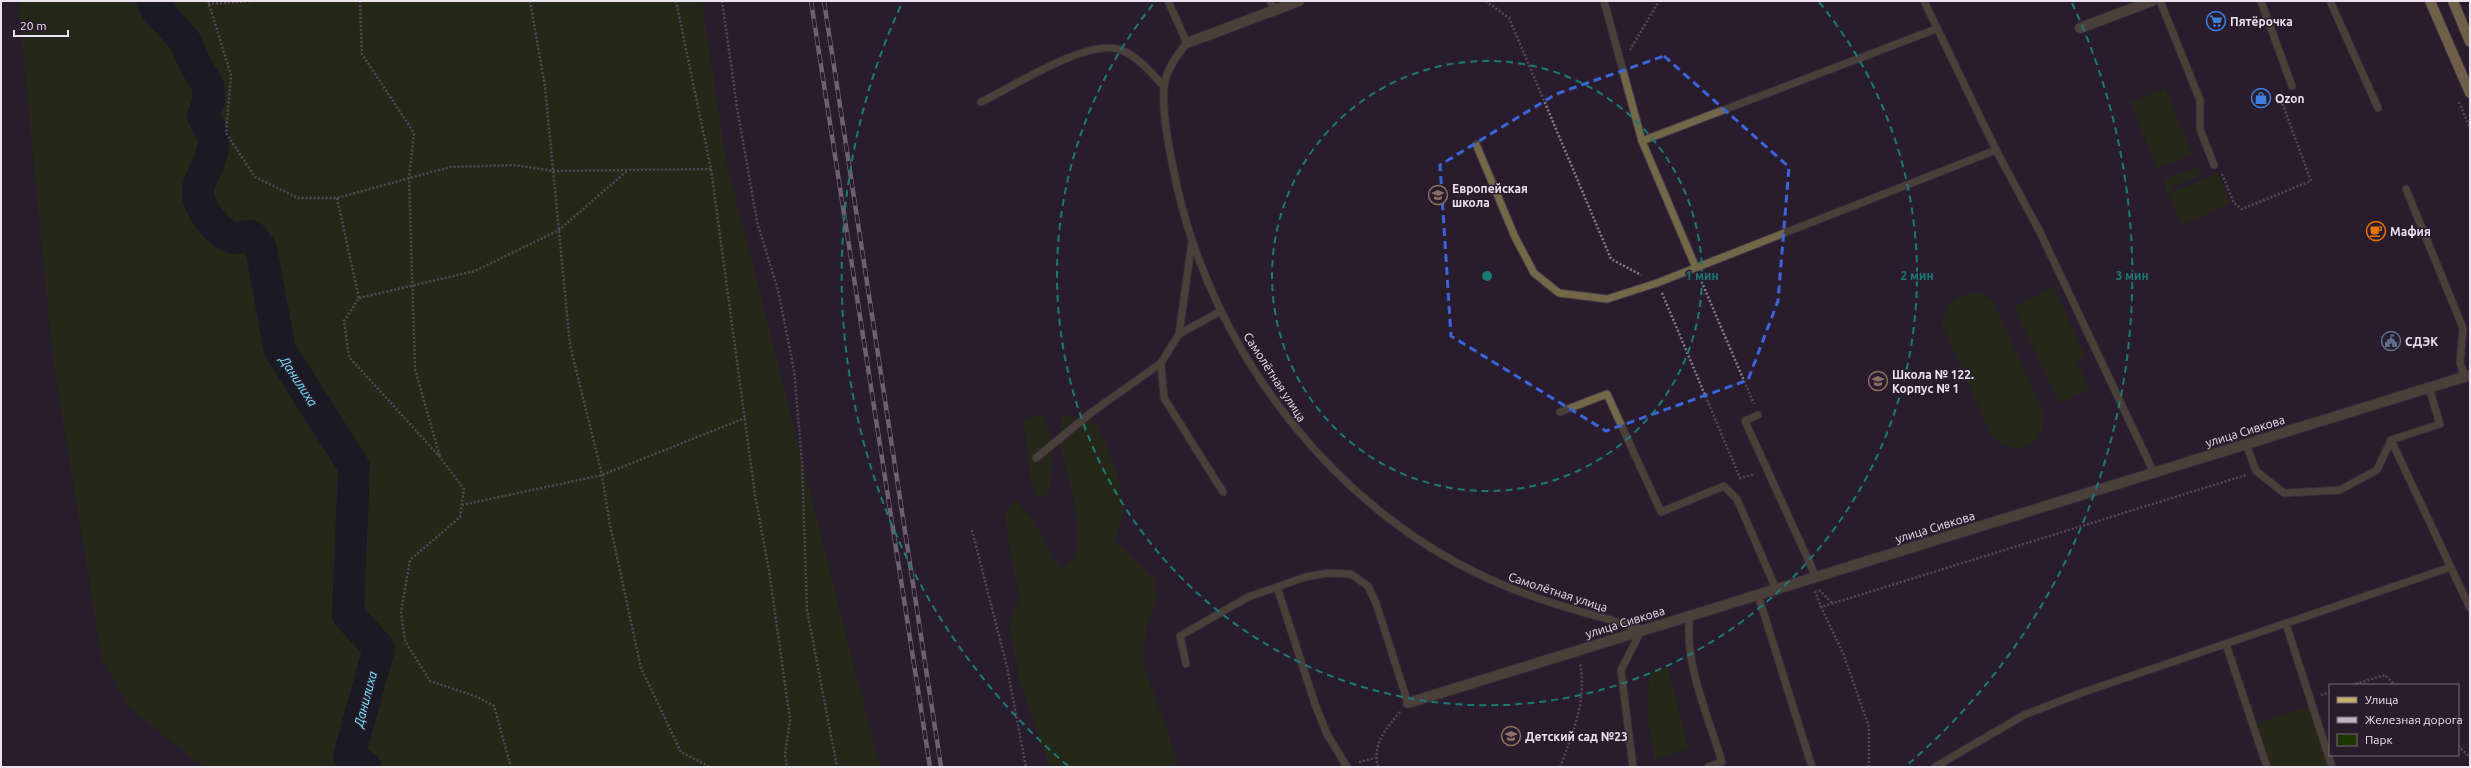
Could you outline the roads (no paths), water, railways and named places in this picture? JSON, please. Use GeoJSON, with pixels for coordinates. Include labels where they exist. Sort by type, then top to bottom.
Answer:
{"type":"FeatureCollection","features":[{"type":"Feature","properties":{"kind":"main road"},"geometry":{"type":"LineString","coordinates":[[2430,1],[2470,92]]}},
{"type":"Feature","properties":{"kind":"main road"},"geometry":{"type":"LineString","coordinates":[[2452,1],[2470,42]]}},
{"type":"Feature","properties":{"kind":"street"},"geometry":{"type":"LineString","coordinates":[[1187,43],[1272,6],[1299,1]]}},
{"type":"Feature","properties":{"kind":"street"},"geometry":{"type":"LineString","coordinates":[[2080,28],[2152,1]]}},
{"type":"Feature","properties":{"kind":"street","name":"улица Сивкова"},"geometry":{"type":"LineString","coordinates":[[1408,703],[1642,629],[1690,616],[2467,376]]}},
{"type":"Feature","properties":{"kind":"lane"},"geometry":{"type":"LineString","coordinates":[[1168,1],[1187,43]]}},
{"type":"Feature","properties":{"kind":"lane"},"geometry":{"type":"LineString","coordinates":[[1604,1],[1642,141],[1696,268]]}},
{"type":"Feature","properties":{"kind":"lane"},"geometry":{"type":"LineString","coordinates":[[1924,1],[1936,30],[1996,150],[2040,232],[2154,473]]}},
{"type":"Feature","properties":{"kind":"lane"},"geometry":{"type":"LineString","coordinates":[[2160,1],[2200,100],[2200,129],[2214,164]]}},
{"type":"Feature","properties":{"kind":"lane"},"geometry":{"type":"LineString","coordinates":[[2261,1],[2292,86]]}},
{"type":"Feature","properties":{"kind":"lane"},"geometry":{"type":"LineString","coordinates":[[2330,1],[2378,108]]}},
{"type":"Feature","properties":{"kind":"lane"},"geometry":{"type":"LineString","coordinates":[[1642,141],[1936,30]]}},
{"type":"Feature","properties":{"kind":"lane","name":"Самолётная улица"},"geometry":{"type":"LineString","coordinates":[[1187,43],[1176,55],[1164,86],[1171,156],[1192,239],[1222,311],[1247,359],[1301,436],[1351,486],[1406,533],[1453,561],[1502,585],[1576,611],[1642,629]]}},
{"type":"Feature","properties":{"kind":"lane"},"geometry":{"type":"LineString","coordinates":[[981,102],[1082,52],[1103,47],[1116,48],[1143,63],[1164,86]]}},
{"type":"Feature","properties":{"kind":"lane"},"geometry":{"type":"LineString","coordinates":[[1476,144],[1515,237],[1534,274],[1559,293],[1607,298],[1657,283],[1996,150]]}},
{"type":"Feature","properties":{"kind":"lane"},"geometry":{"type":"LineString","coordinates":[[2406,189],[2463,328],[2460,363],[2467,376]]}},
{"type":"Feature","properties":{"kind":"lane"},"geometry":{"type":"LineString","coordinates":[[1036,458],[1092,412],[1161,363],[1179,334],[1192,239]]}},
{"type":"Feature","properties":{"kind":"lane"},"geometry":{"type":"LineString","coordinates":[[1179,334],[1222,311]]}},
{"type":"Feature","properties":{"kind":"lane"},"geometry":{"type":"LineString","coordinates":[[1161,363],[1164,398],[1223,492]]}},
{"type":"Feature","properties":{"kind":"lane"},"geometry":{"type":"LineString","coordinates":[[2246,444],[2256,472],[2284,493],[2340,490],[2377,470],[2391,440],[2440,424],[2429,388]]}},
{"type":"Feature","properties":{"kind":"lane"},"geometry":{"type":"LineString","coordinates":[[1560,412],[1606,394],[1660,512],[1724,486],[1737,499],[1776,589]]}},
{"type":"Feature","properties":{"kind":"lane"},"geometry":{"type":"LineString","coordinates":[[1758,415],[1745,421],[1816,577]]}},
{"type":"Feature","properties":{"kind":"lane"},"geometry":{"type":"LineString","coordinates":[[2391,440],[2470,608]]}},
{"type":"Feature","properties":{"kind":"lane"},"geometry":{"type":"LineString","coordinates":[[1935,767],[2024,715],[2081,693],[2451,567]]}},
{"type":"Feature","properties":{"kind":"lane"},"geometry":{"type":"LineString","coordinates":[[1186,664],[1180,636],[1248,597],[1305,577],[1328,573],[1351,574],[1368,586],[1376,603],[1408,703]]}},
{"type":"Feature","properties":{"kind":"lane"},"geometry":{"type":"LineString","coordinates":[[1277,587],[1315,704],[1327,734],[1347,766]]}},
{"type":"Feature","properties":{"kind":"lane"},"geometry":{"type":"LineString","coordinates":[[1758,595],[1812,767]]}},
{"type":"Feature","properties":{"kind":"lane"},"geometry":{"type":"LineString","coordinates":[[1690,616],[1688,629],[1690,657],[1722,762],[1708,767]]}},
{"type":"Feature","properties":{"kind":"lane"},"geometry":{"type":"LineString","coordinates":[[2286,624],[2332,767]]}},
{"type":"Feature","properties":{"kind":"lane"},"geometry":{"type":"LineString","coordinates":[[1632,767],[1620,670],[1642,629]]}},
{"type":"Feature","properties":{"kind":"lane"},"geometry":{"type":"LineString","coordinates":[[2226,644],[2266,767]]}},
{"type":"Feature","properties":{"kind":"waterway","name":"Данилиха"},"geometry":{"type":"LineString","coordinates":[[152,1],[157,10],[185,41],[195,64],[208,86],[209,100],[203,116],[211,131],[214,141],[212,154],[198,190],[199,199],[203,210],[217,228],[223,233],[233,238],[251,236],[261,249],[280,350],[354,467],[348,615],[379,648],[349,756],[365,767]]}},
{"type":"Feature","properties":{"kind":"railway"},"geometry":{"type":"LineString","coordinates":[[811,1],[930,767]]}},
{"type":"Feature","properties":{"kind":"railway"},"geometry":{"type":"LineString","coordinates":[[824,1],[941,767]]}},
{"type":"Feature","properties":{"kind":"place","name":"Пятёрочка"},"geometry":{"type":"Point","coordinates":[2216,21]}},
{"type":"Feature","properties":{"kind":"place","name":"Ozon"},"geometry":{"type":"Point","coordinates":[2261,98]}},
{"type":"Feature","properties":{"kind":"place","name":"Европейская школа"},"geometry":{"type":"Point","coordinates":[1438,195]}},
{"type":"Feature","properties":{"kind":"place","name":"Мафия"},"geometry":{"type":"Point","coordinates":[2376,231]}},
{"type":"Feature","properties":{"kind":"place","name":"СДЭК"},"geometry":{"type":"Point","coordinates":[2391,341]}},
{"type":"Feature","properties":{"kind":"place","name":"Школа № 122. Корпус № 1"},"geometry":{"type":"Point","coordinates":[1878,381]}},
{"type":"Feature","properties":{"kind":"place","name":"Детский сад №23"},"geometry":{"type":"Point","coordinates":[1511,736]}}]}
